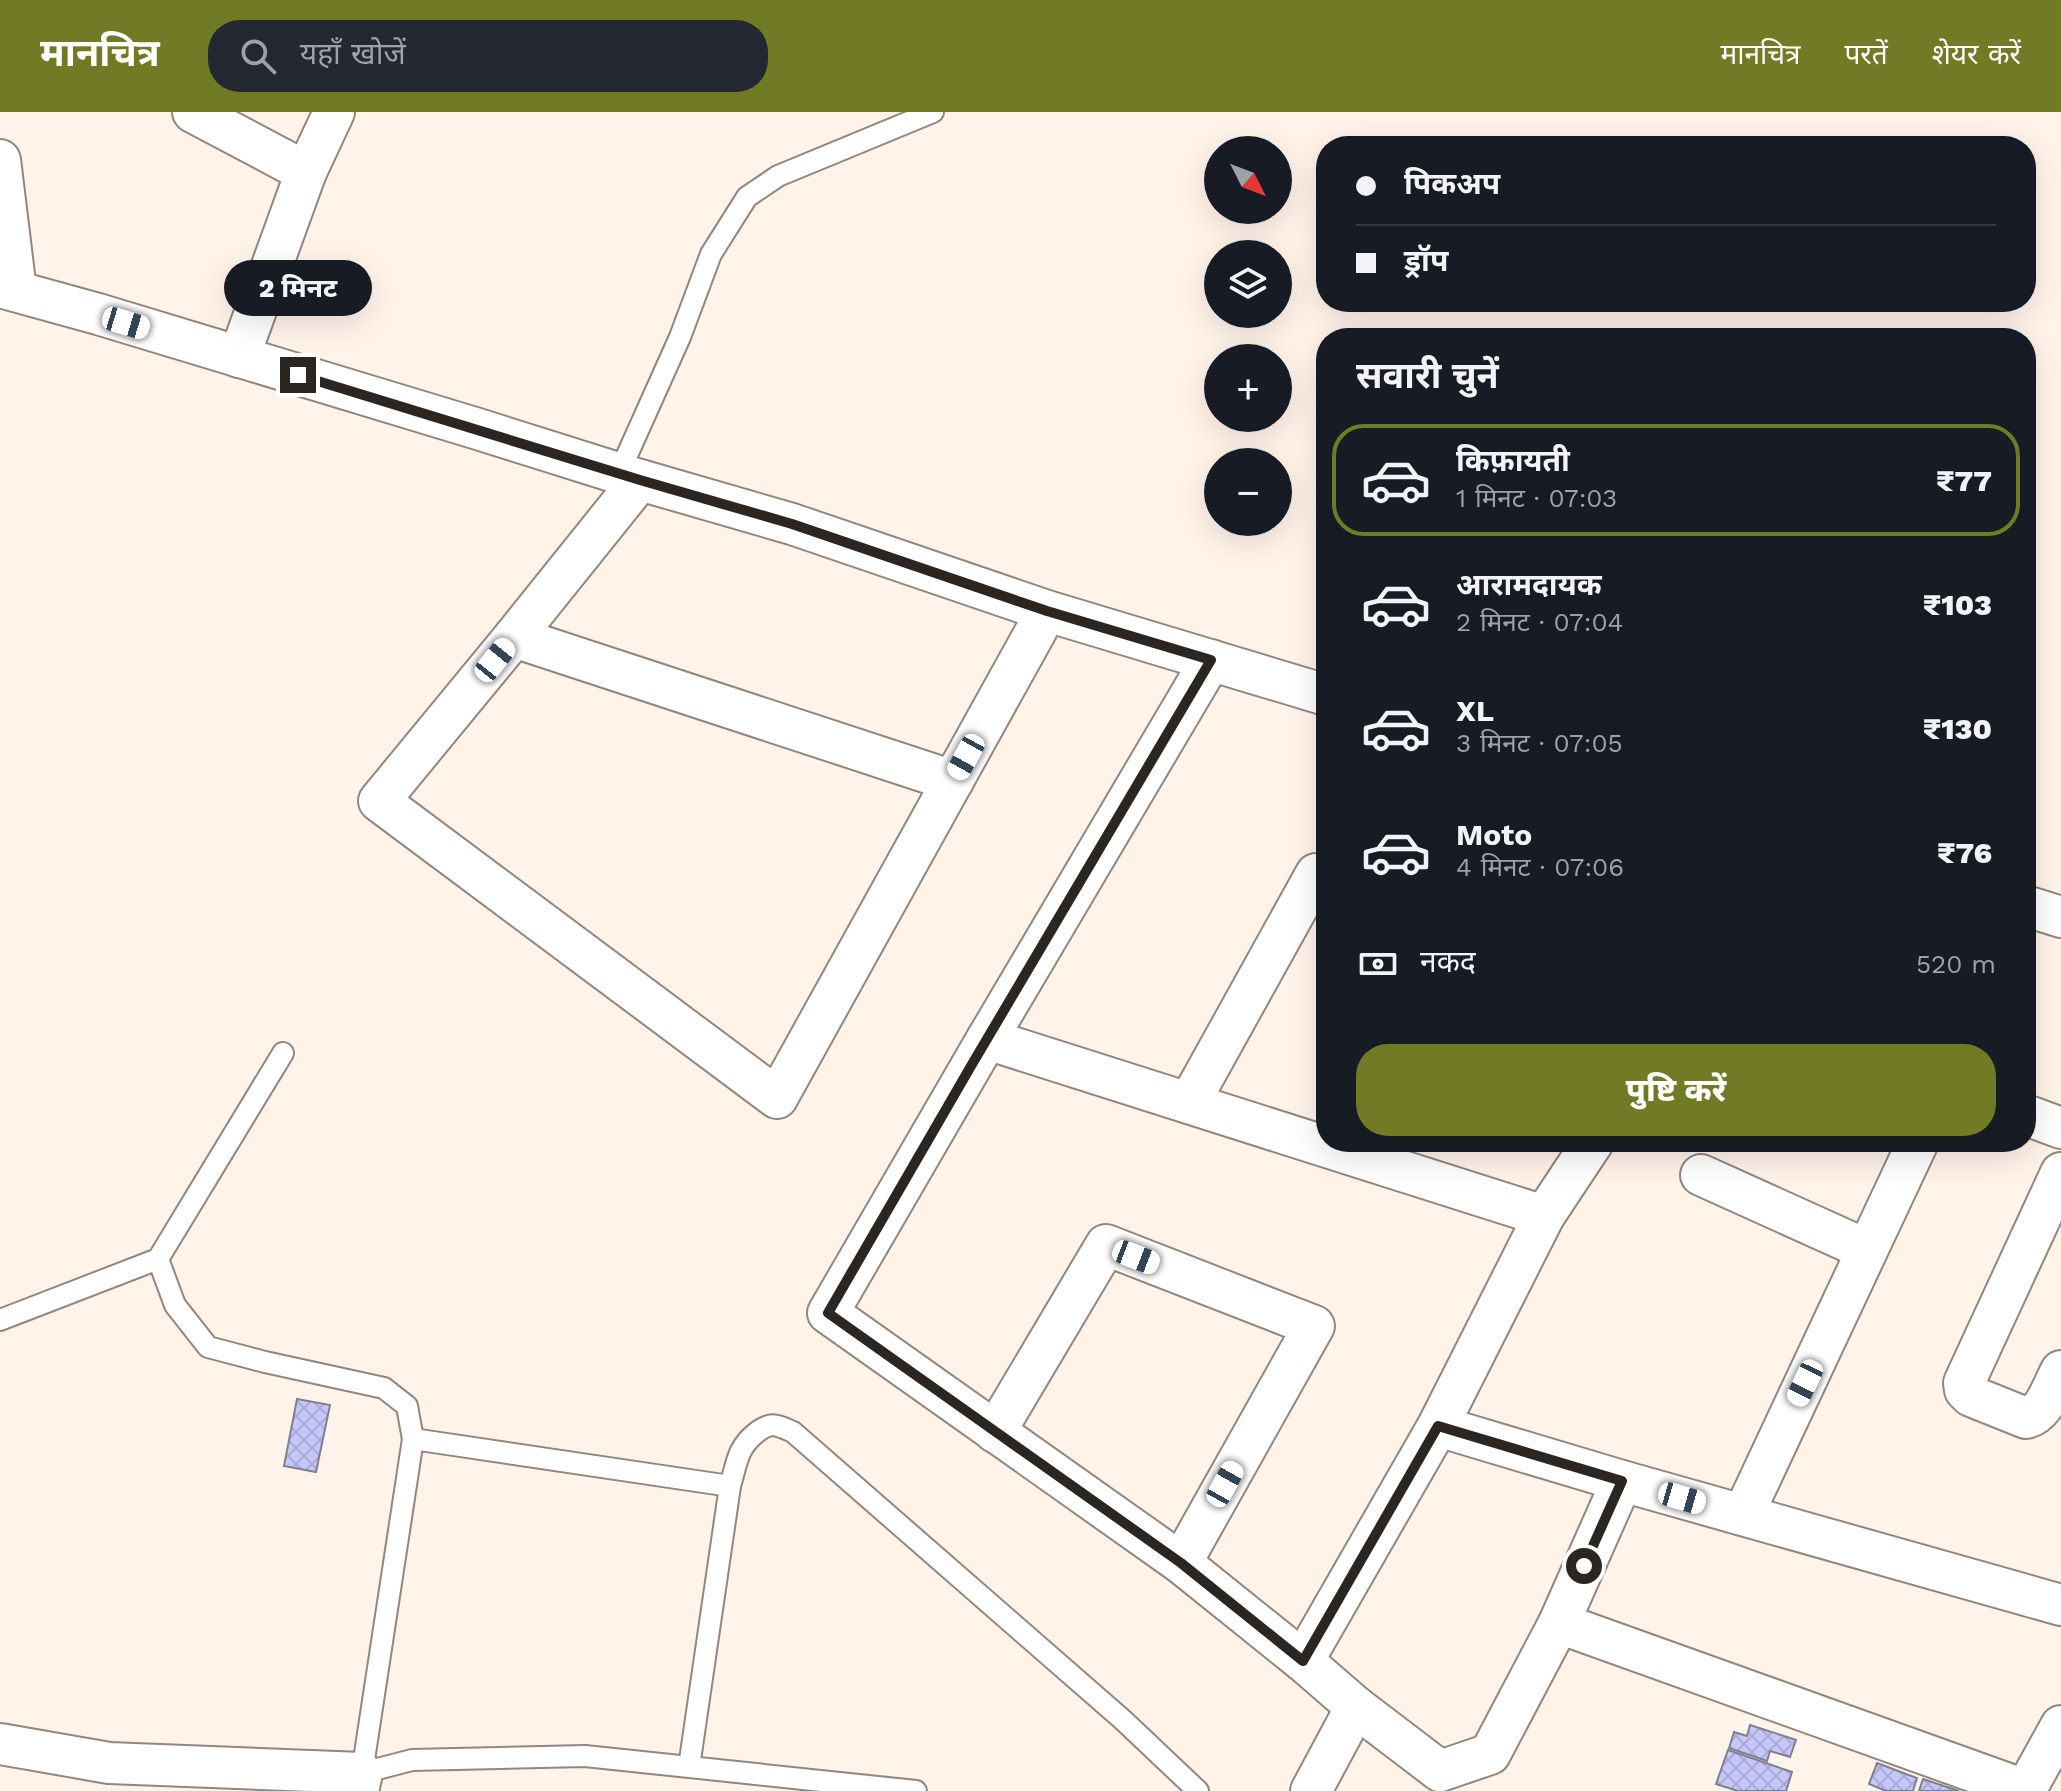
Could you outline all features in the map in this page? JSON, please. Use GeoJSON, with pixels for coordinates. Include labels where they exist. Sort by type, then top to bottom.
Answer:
{"type":"FeatureCollection","features":[{"type":"Feature","properties":{"kind":"street"},"geometry":{"type":"LineString","coordinates":[[193,112],[306,172]]}},
{"type":"Feature","properties":{"kind":"street"},"geometry":{"type":"LineString","coordinates":[[239,357],[306,172],[334,112]]}},
{"type":"Feature","properties":{"kind":"street"},"geometry":{"type":"LineString","coordinates":[[0,160],[8,289],[792,524],[1047,611],[1316,692]]}},
{"type":"Feature","properties":{"kind":"street"},"geometry":{"type":"LineString","coordinates":[[630,477],[514,637],[379,801],[777,1098],[1047,611]]}},
{"type":"Feature","properties":{"kind":"street"},"geometry":{"type":"LineString","coordinates":[[514,637],[953,781]]}},
{"type":"Feature","properties":{"kind":"street"},"geometry":{"type":"LineString","coordinates":[[1211,660],[828,1313],[1181,1563],[1356,1707],[1440,1771],[1490,1754],[1559,1623],[1622,1481]]}},
{"type":"Feature","properties":{"kind":"street"},"geometry":{"type":"LineString","coordinates":[[1189,1103],[1316,874]]}},
{"type":"Feature","properties":{"kind":"street"},"geometry":{"type":"LineString","coordinates":[[2036,909],[2061,917]]}},
{"type":"Feature","properties":{"kind":"street"},"geometry":{"type":"LineString","coordinates":[[987,1039],[1189,1103],[1316,1134]]}},
{"type":"Feature","properties":{"kind":"street"},"geometry":{"type":"LineString","coordinates":[[2036,1119],[2061,1128]]}},
{"type":"Feature","properties":{"kind":"street"},"geometry":{"type":"LineString","coordinates":[[1303,1661],[1438,1426],[1544,1216],[1586,1152]]}},
{"type":"Feature","properties":{"kind":"street"},"geometry":{"type":"LineString","coordinates":[[1743,1515],[1913,1152]]}},
{"type":"Feature","properties":{"kind":"street"},"geometry":{"type":"LineString","coordinates":[[1391,1153],[1544,1216]]}},
{"type":"Feature","properties":{"kind":"street"},"geometry":{"type":"LineString","coordinates":[[2061,1173],[1964,1383],[1965,1390],[1971,1396],[2026,1418],[2039,1412],[2061,1371]]}},
{"type":"Feature","properties":{"kind":"street"},"geometry":{"type":"LineString","coordinates":[[1701,1175],[1867,1250]]}},
{"type":"Feature","properties":{"kind":"street"},"geometry":{"type":"LineString","coordinates":[[995,1432],[1106,1245],[1314,1326],[1181,1563]]}},
{"type":"Feature","properties":{"kind":"street"},"geometry":{"type":"LineString","coordinates":[[1438,1426],[2061,1605]]}},
{"type":"Feature","properties":{"kind":"street"},"geometry":{"type":"LineString","coordinates":[[1559,1623],[2025,1791],[2061,1726]]}},
{"type":"Feature","properties":{"kind":"street"},"geometry":{"type":"LineString","coordinates":[[1314,1787],[1356,1707]]}},
{"type":"Feature","properties":{"kind":"street"},"geometry":{"type":"LineString","coordinates":[[0,1744],[109,1763],[360,1782]]}},
{"type":"Feature","properties":{"kind":"lane"},"geometry":{"type":"LineString","coordinates":[[630,477],[711,254],[747,197],[778,176],[933,112]]}},
{"type":"Feature","properties":{"kind":"lane"},"geometry":{"type":"LineString","coordinates":[[0,1320],[158,1259],[283,1053]]}},
{"type":"Feature","properties":{"kind":"lane"},"geometry":{"type":"LineString","coordinates":[[158,1259],[175,1305],[208,1347],[384,1388],[407,1406],[413,1439],[360,1782]]}},
{"type":"Feature","properties":{"kind":"lane"},"geometry":{"type":"LineString","coordinates":[[689,1767],[730,1486],[743,1444],[765,1426],[777,1425],[793,1432],[1123,1720],[1198,1791]]}},
{"type":"Feature","properties":{"kind":"lane"},"geometry":{"type":"LineString","coordinates":[[413,1439],[730,1486]]}},
{"type":"Feature","properties":{"kind":"lane"},"geometry":{"type":"LineString","coordinates":[[360,1782],[412,1760],[585,1756],[916,1791]]}},
{"type":"Feature","properties":{"kind":"building"},"geometry":{"type":"Polygon","coordinates":[[[297,1399],[330,1405],[316,1472],[284,1466],[297,1399]]]}},
{"type":"Feature","properties":{"kind":"building"},"geometry":{"type":"Polygon","coordinates":[[[1750,1725],[1796,1740],[1790,1757],[1770,1751],[1767,1761],[1729,1748],[1734,1732],[1747,1736],[1750,1725]]]}},
{"type":"Feature","properties":{"kind":"building"},"geometry":{"type":"Polygon","coordinates":[[[1728,1750],[1792,1772],[1786,1791],[1738,1791],[1716,1784],[1728,1750]]]}},
{"type":"Feature","properties":{"kind":"building"},"geometry":{"type":"Polygon","coordinates":[[[1877,1763],[1917,1778],[1913,1791],[1886,1791],[1869,1784],[1877,1763]]]}},
{"type":"Feature","properties":{"kind":"building"},"geometry":{"type":"Polygon","coordinates":[[[1923,1779],[1959,1791],[1919,1791],[1923,1779]]]}},
{"type":"Feature","properties":{"kind":"route"},"geometry":{"type":"LineString","coordinates":[[298,375],[792,524],[1047,611],[1211,660],[828,1313],[1181,1563],[1303,1661],[1438,1426],[1622,1481],[1584,1566]]}}]}
